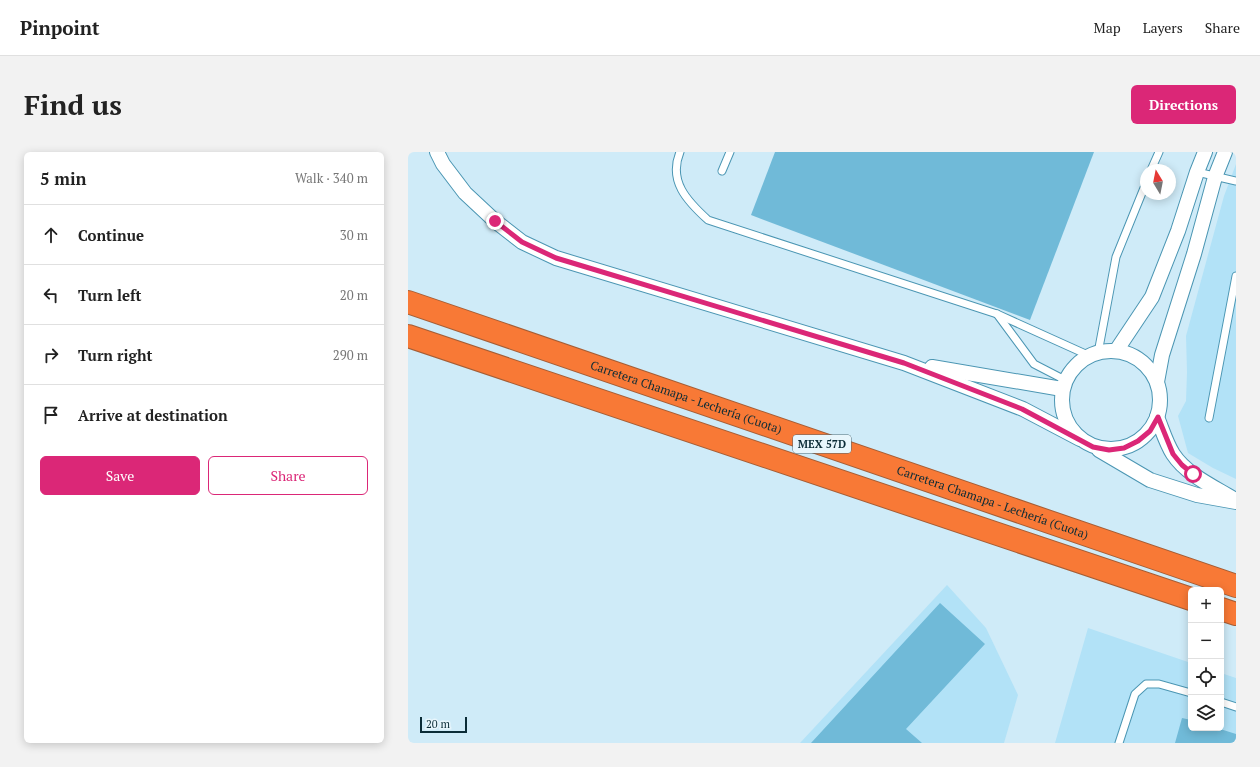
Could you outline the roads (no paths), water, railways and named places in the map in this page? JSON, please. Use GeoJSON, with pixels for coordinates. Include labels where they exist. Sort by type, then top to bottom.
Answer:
{"type":"FeatureCollection","features":[{"type":"Feature","properties":{"kind":"highway","name":"Carretera Chamapa - Lechería (Cuota)"},"geometry":{"type":"LineString","coordinates":[[410,303],[1236,586]]}},
{"type":"Feature","properties":{"kind":"highway","name":"MEX 57D"},"geometry":{"type":"LineString","coordinates":[[408,336],[1188,598]]}},
{"type":"Feature","properties":{"kind":"highway"},"geometry":{"type":"LineString","coordinates":[[1224,610],[1236,614]]}},
{"type":"Feature","properties":{"kind":"street"},"geometry":{"type":"LineString","coordinates":[[437,152],[442,164],[465,193],[495,221],[522,242],[556,258],[904,363],[1022,409],[1080,439],[1150,480],[1197,495],[1236,501]]}},
{"type":"Feature","properties":{"kind":"street"},"geometry":{"type":"LineString","coordinates":[[1116,351],[1152,297],[1178,231],[1204,152]]}},
{"type":"Feature","properties":{"kind":"street"},"geometry":{"type":"LineString","coordinates":[[1157,382],[1162,355],[1194,254],[1215,177],[1225,152]]}},
{"type":"Feature","properties":{"kind":"street"},"geometry":{"type":"LineString","coordinates":[[1080,439],[1070,429],[1064,417],[1061,403],[1064,385],[1072,369],[1081,361],[1094,354],[1116,351],[1141,361],[1150,370],[1157,382],[1160,394],[1158,417],[1150,431],[1138,441],[1124,448],[1109,450],[1093,447]]}},
{"type":"Feature","properties":{"kind":"street"},"geometry":{"type":"LineString","coordinates":[[904,363],[1064,385]]}},
{"type":"Feature","properties":{"kind":"street"},"geometry":{"type":"LineString","coordinates":[[1158,417],[1173,454],[1182,465],[1206,483],[1236,501]]}},
{"type":"Feature","properties":{"kind":"lane"},"geometry":{"type":"LineString","coordinates":[[680,152],[676,161],[677,176],[682,193],[708,220],[997,314],[1094,354],[1116,257],[1140,198]]}},
{"type":"Feature","properties":{"kind":"lane"},"geometry":{"type":"LineString","coordinates":[[722,171],[730,152]]}},
{"type":"Feature","properties":{"kind":"lane"},"geometry":{"type":"LineString","coordinates":[[1154,164],[1159,152]]}},
{"type":"Feature","properties":{"kind":"lane"},"geometry":{"type":"LineString","coordinates":[[1197,172],[1236,181]]}},
{"type":"Feature","properties":{"kind":"lane"},"geometry":{"type":"LineString","coordinates":[[1209,418],[1236,276]]}},
{"type":"Feature","properties":{"kind":"lane"},"geometry":{"type":"LineString","coordinates":[[997,314],[1034,364],[1064,385]]}},
{"type":"Feature","properties":{"kind":"lane"},"geometry":{"type":"LineString","coordinates":[[1119,743],[1135,694],[1146,684],[1159,684],[1188,692]]}},
{"type":"Feature","properties":{"kind":"lane"},"geometry":{"type":"LineString","coordinates":[[1224,703],[1236,707]]}}]}
